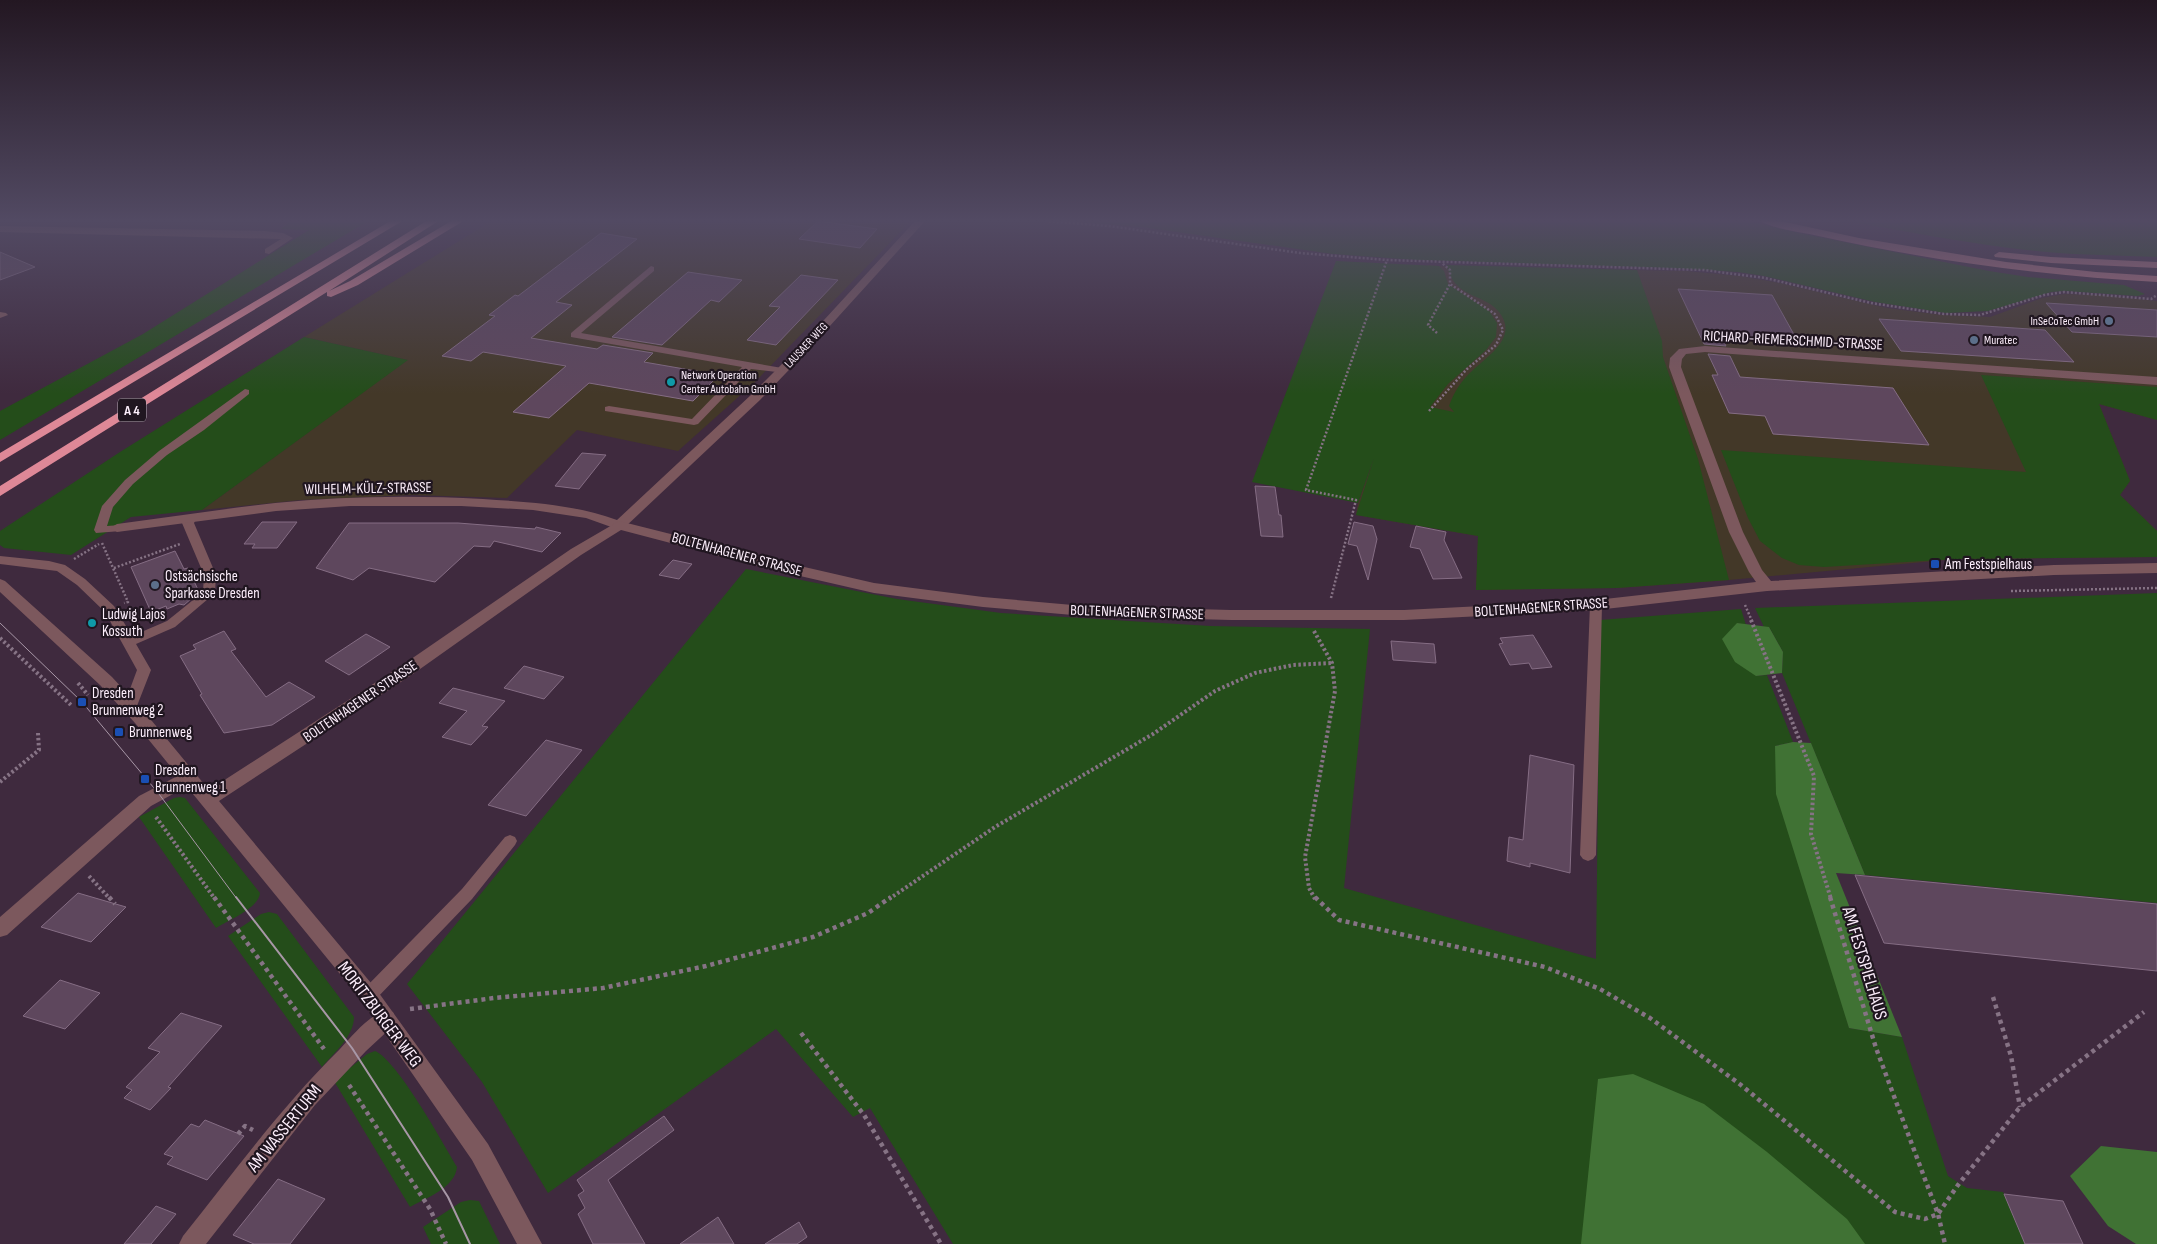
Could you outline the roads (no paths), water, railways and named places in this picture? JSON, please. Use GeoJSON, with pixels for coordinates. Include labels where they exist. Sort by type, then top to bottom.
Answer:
{"type":"FeatureCollection","features":[{"type":"Feature","properties":{"kind":"highway","name":"A 4"},"geometry":{"type":"LineString","coordinates":[[0,458],[302,278]]}},
{"type":"Feature","properties":{"kind":"highway","name":"A 4"},"geometry":{"type":"LineString","coordinates":[[0,492],[343,278]]}},
{"type":"Feature","properties":{"kind":"highway"},"geometry":{"type":"LineString","coordinates":[[264,328],[362,278]]}},
{"type":"Feature","properties":{"kind":"main road"},"geometry":{"type":"LineString","coordinates":[[2137,278],[2157,279]]}},
{"type":"Feature","properties":{"kind":"street","name":"LAUSAER WEG"},"geometry":{"type":"LineString","coordinates":[[619,524],[782,371],[868,278]]}},
{"type":"Feature","properties":{"kind":"street","name":"RICHARD-RIEMERSCHMID-STRASSE"},"geometry":{"type":"LineString","coordinates":[[1767,586],[1756,572],[1736,532],[1675,366],[1676,358],[1683,352],[1705,349],[2157,381]]}},
{"type":"Feature","properties":{"kind":"street","name":"WILHELM-KÜLZ-STRASSE"},"geometry":{"type":"LineString","coordinates":[[117,528],[285,506],[350,502],[461,502],[542,508],[588,514],[619,524]]}},
{"type":"Feature","properties":{"kind":"street","name":"BOLTENHAGENER STRASSE"},"geometry":{"type":"LineString","coordinates":[[207,800],[407,670],[619,524],[774,565],[874,588],[984,602],[1084,611],[1231,615],[1404,614],[1596,604],[1767,586],[2054,570],[2157,568]]}},
{"type":"Feature","properties":{"kind":"street","name":"MORITZBURGER WEG"},"geometry":{"type":"LineString","coordinates":[[0,584],[106,681],[189,777],[369,995],[480,1152],[530,1244]]}},
{"type":"Feature","properties":{"kind":"street"},"geometry":{"type":"LineString","coordinates":[[0,928],[145,802],[189,777]]}},
{"type":"Feature","properties":{"kind":"street","name":"AM WASSERTURM"},"geometry":{"type":"LineString","coordinates":[[191,1244],[337,1065],[352,1048],[386,1019]]}},
{"type":"Feature","properties":{"kind":"lane"},"geometry":{"type":"LineString","coordinates":[[640,278],[574,335],[782,371]]}},
{"type":"Feature","properties":{"kind":"lane"},"geometry":{"type":"LineString","coordinates":[[609,409],[694,422],[748,365]]}},
{"type":"Feature","properties":{"kind":"lane"},"geometry":{"type":"LineString","coordinates":[[117,528],[100,530],[108,506],[129,482],[163,453],[200,428],[245,392]]}},
{"type":"Feature","properties":{"kind":"lane"},"geometry":{"type":"LineString","coordinates":[[128,643],[171,624],[210,593],[210,575],[188,523],[190,519]]}},
{"type":"Feature","properties":{"kind":"lane"},"geometry":{"type":"LineString","coordinates":[[0,560],[49,564],[60,568],[81,582],[110,609],[144,670],[130,708]]}},
{"type":"Feature","properties":{"kind":"lane"},"geometry":{"type":"LineString","coordinates":[[1588,855],[1596,604]]}},
{"type":"Feature","properties":{"kind":"lane"},"geometry":{"type":"LineString","coordinates":[[369,995],[467,894],[510,841]]}},
{"type":"Feature","properties":{"kind":"tram line"},"geometry":{"type":"LineString","coordinates":[[0,623],[82,702],[159,794],[237,899]]}},
{"type":"Feature","properties":{"kind":"tram line"},"geometry":{"type":"LineString","coordinates":[[236,897],[352,1048],[448,1197],[470,1244]]}},
{"type":"Feature","properties":{"kind":"place","name":"InSeCoTec GmbH"},"geometry":{"type":"Point","coordinates":[2109,321]}},
{"type":"Feature","properties":{"kind":"place","name":"Muratec"},"geometry":{"type":"Point","coordinates":[1974,340]}},
{"type":"Feature","properties":{"kind":"place","name":"Network Operation Center Autobahn GmbH"},"geometry":{"type":"Point","coordinates":[671,382]}},
{"type":"Feature","properties":{"kind":"place","name":"Am Festspielhaus"},"geometry":{"type":"Point","coordinates":[1935,564]}},
{"type":"Feature","properties":{"kind":"place","name":"Ostsächsische Sparkasse Dresden"},"geometry":{"type":"Point","coordinates":[155,585]}},
{"type":"Feature","properties":{"kind":"place","name":"Ludwig Lajos Kossuth"},"geometry":{"type":"Point","coordinates":[92,623]}},
{"type":"Feature","properties":{"kind":"place","name":"Dresden Brunnenweg 2"},"geometry":{"type":"Point","coordinates":[82,702]}},
{"type":"Feature","properties":{"kind":"place","name":"Brunnenweg"},"geometry":{"type":"Point","coordinates":[119,732]}},
{"type":"Feature","properties":{"kind":"place","name":"Dresden Brunnenweg 1"},"geometry":{"type":"Point","coordinates":[145,779]}}]}
